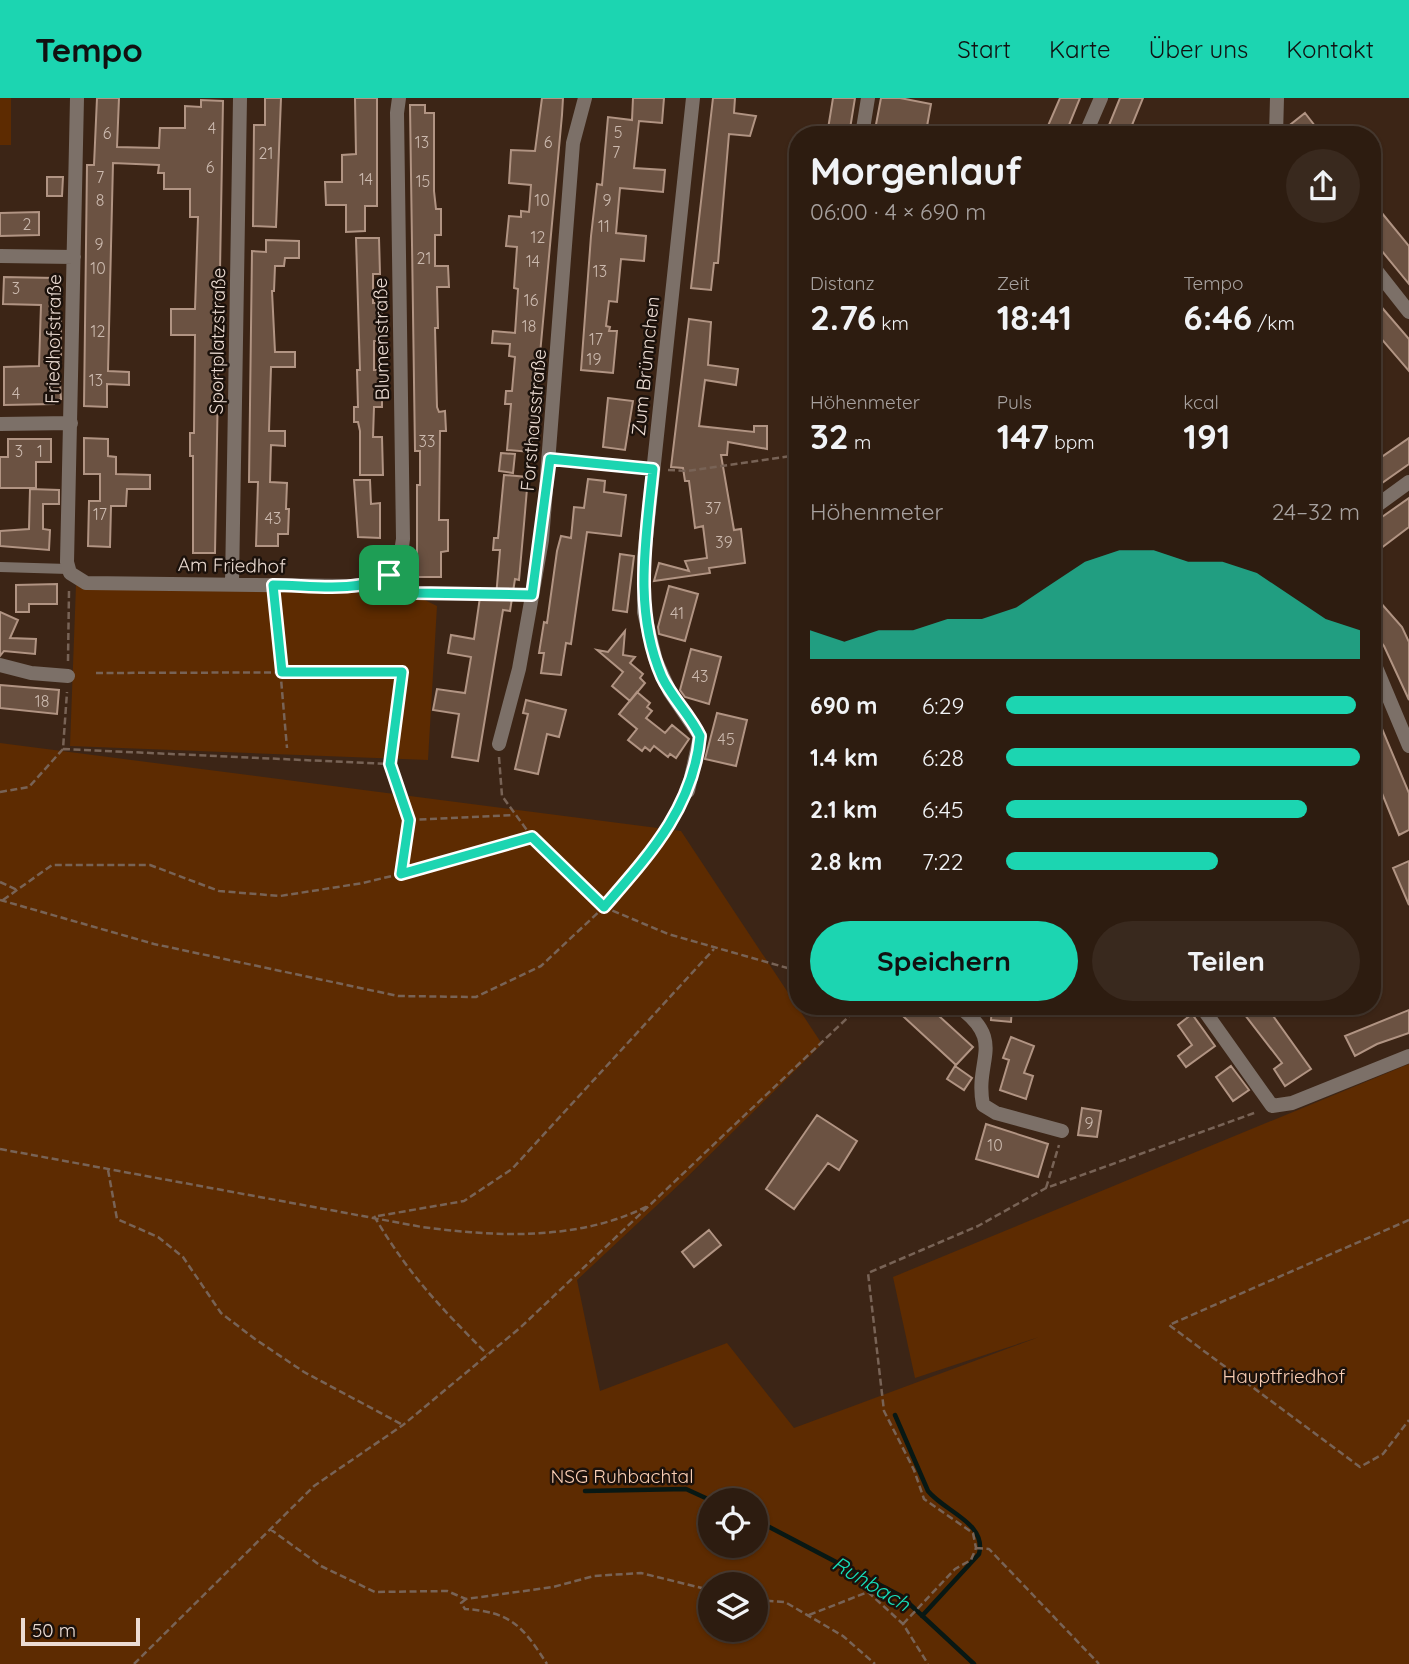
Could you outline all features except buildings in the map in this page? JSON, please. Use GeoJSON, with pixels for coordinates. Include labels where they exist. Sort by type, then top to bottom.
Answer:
{"type":"FeatureCollection","features":[{"type":"Feature","properties":{"kind":"street","name":"Friedhofstraße"},"geometry":{"type":"LineString","coordinates":[[71,573],[77,98]]}},
{"type":"Feature","properties":{"kind":"street","name":"Sportplatzstraße"},"geometry":{"type":"LineString","coordinates":[[232,584],[240,98]]}},
{"type":"Feature","properties":{"kind":"street","name":"Blumenstraße"},"geometry":{"type":"LineString","coordinates":[[389,575],[401,555],[403,539],[397,114],[399,98]]}},
{"type":"Feature","properties":{"kind":"street","name":"Forsthausstraße"},"geometry":{"type":"LineString","coordinates":[[499,744],[519,669],[532,595],[550,459],[573,143],[585,98]]}},
{"type":"Feature","properties":{"kind":"street","name":"Zum Brünnchen"},"geometry":{"type":"LineString","coordinates":[[688,790],[700,736],[663,678],[643,612],[644,556],[693,98]]}},
{"type":"Feature","properties":{"kind":"street"},"geometry":{"type":"LineString","coordinates":[[863,126],[868,98]]}},
{"type":"Feature","properties":{"kind":"street"},"geometry":{"type":"LineString","coordinates":[[1089,126],[1101,98]]}},
{"type":"Feature","properties":{"kind":"street"},"geometry":{"type":"LineString","coordinates":[[1276,126],[1277,98]]}},
{"type":"Feature","properties":{"kind":"street"},"geometry":{"type":"LineString","coordinates":[[0,256],[74,257]]}},
{"type":"Feature","properties":{"kind":"street"},"geometry":{"type":"LineString","coordinates":[[1381,277],[1409,313]]}},
{"type":"Feature","properties":{"kind":"street"},"geometry":{"type":"LineString","coordinates":[[0,424],[71,423]]}},
{"type":"Feature","properties":{"kind":"street"},"geometry":{"type":"LineString","coordinates":[[1381,502],[1409,482]]}},
{"type":"Feature","properties":{"kind":"street","name":"Am Friedhof"},"geometry":{"type":"LineString","coordinates":[[71,573],[86,583],[354,586],[372,583],[389,575]]}},
{"type":"Feature","properties":{"kind":"street"},"geometry":{"type":"LineString","coordinates":[[0,665],[31,673],[68,676]]}},
{"type":"Feature","properties":{"kind":"street"},"geometry":{"type":"LineString","coordinates":[[1381,679],[1409,746]]}},
{"type":"Feature","properties":{"kind":"street"},"geometry":{"type":"LineString","coordinates":[[970,1015],[978,1021],[985,1035],[986,1057],[980,1090],[983,1105],[996,1113],[1062,1131]]}},
{"type":"Feature","properties":{"kind":"street"},"geometry":{"type":"LineString","coordinates":[[1207,1015],[1272,1106],[1292,1103],[1409,1056]]}},
{"type":"Feature","properties":{"kind":"lane","name":"Am Friedhof"},"geometry":{"type":"LineString","coordinates":[[0,567],[71,573]]}},
{"type":"Feature","properties":{"kind":"path"},"geometry":{"type":"LineString","coordinates":[[550,459],[688,471],[789,456]]}},
{"type":"Feature","properties":{"kind":"path"},"geometry":{"type":"LineString","coordinates":[[0,793],[29,787],[63,749],[71,573]]}},
{"type":"Feature","properties":{"kind":"path"},"geometry":{"type":"LineString","coordinates":[[389,575],[415,593],[532,595]]}},
{"type":"Feature","properties":{"kind":"path"},"geometry":{"type":"LineString","coordinates":[[273,585],[288,748]]}},
{"type":"Feature","properties":{"kind":"path"},"geometry":{"type":"LineString","coordinates":[[96,673],[402,672],[390,764],[409,820],[401,874]]}},
{"type":"Feature","properties":{"kind":"path"},"geometry":{"type":"LineString","coordinates":[[499,744],[502,796],[532,837],[604,907],[714,949],[757,957],[789,968]]}},
{"type":"Feature","properties":{"kind":"path"},"geometry":{"type":"LineString","coordinates":[[63,749],[390,764]]}},
{"type":"Feature","properties":{"kind":"path"},"geometry":{"type":"LineString","coordinates":[[1,900],[154,944],[398,996],[476,997],[541,966],[604,907],[661,841],[688,790]]}},
{"type":"Feature","properties":{"kind":"path"},"geometry":{"type":"LineString","coordinates":[[409,820],[516,815]]}},
{"type":"Feature","properties":{"kind":"path"},"geometry":{"type":"LineString","coordinates":[[1,900],[52,865],[150,864],[219,891],[280,896],[363,883],[532,837]]}},
{"type":"Feature","properties":{"kind":"path"},"geometry":{"type":"LineString","coordinates":[[0,882],[17,890]]}},
{"type":"Feature","properties":{"kind":"path"},"geometry":{"type":"LineString","coordinates":[[374,1216],[464,1201],[512,1169],[714,949]]}},
{"type":"Feature","properties":{"kind":"path"},"geometry":{"type":"LineString","coordinates":[[135,1664],[314,1486],[403,1425],[522,1328],[851,1015]]}},
{"type":"Feature","properties":{"kind":"path"},"geometry":{"type":"LineString","coordinates":[[903,1624],[955,1569],[971,1560],[976,1548],[973,1533],[924,1499],[914,1470],[884,1411],[868,1273],[978,1226],[1046,1188],[1246,1117]]}},
{"type":"Feature","properties":{"kind":"path"},"geometry":{"type":"LineString","coordinates":[[1046,1188],[1062,1131]]}},
{"type":"Feature","properties":{"kind":"path"},"geometry":{"type":"LineString","coordinates":[[0,1149],[422,1227],[488,1236],[541,1234],[621,1220],[651,1205]]}},
{"type":"Feature","properties":{"kind":"path"},"geometry":{"type":"LineString","coordinates":[[108,1170],[117,1219],[158,1237],[183,1257],[221,1313],[304,1372],[403,1425]]}},
{"type":"Feature","properties":{"kind":"path"},"geometry":{"type":"LineString","coordinates":[[374,1216],[401,1262],[427,1294],[488,1355]]}},
{"type":"Feature","properties":{"kind":"path"},"geometry":{"type":"LineString","coordinates":[[1409,1220],[1169,1325],[1360,1467],[1383,1454],[1409,1420]]}},
{"type":"Feature","properties":{"kind":"path"},"geometry":{"type":"LineString","coordinates":[[270,1529],[321,1566],[374,1592],[447,1591],[466,1599],[553,1587],[594,1576],[641,1573],[698,1587]]}},
{"type":"Feature","properties":{"kind":"path"},"geometry":{"type":"LineString","coordinates":[[976,1548],[989,1549],[1099,1664]]}},
{"type":"Feature","properties":{"kind":"path"},"geometry":{"type":"LineString","coordinates":[[809,1615],[868,1592],[903,1624],[928,1664]]}},
{"type":"Feature","properties":{"kind":"path"},"geometry":{"type":"LineString","coordinates":[[466,1599],[461,1603],[465,1609],[491,1611],[525,1630],[547,1664]]}},
{"type":"Feature","properties":{"kind":"path"},"geometry":{"type":"LineString","coordinates":[[768,1601],[785,1602],[809,1615],[844,1636],[875,1664]]}},
{"type":"Feature","properties":{"kind":"green space"},"geometry":{"type":"Polygon","coordinates":[[[0,98],[11,98],[11,145],[0,145],[0,98]]]}},
{"type":"Feature","properties":{"kind":"green space"},"geometry":{"type":"Polygon","coordinates":[[[76,585],[402,589],[437,606],[428,760],[70,746],[76,585]]]}},
{"type":"Feature","properties":{"kind":"green space"},"geometry":{"type":"Polygon","coordinates":[[[0,743],[681,831],[789,994],[789,1015],[803,1015],[822,1044],[684,1180],[577,1280],[600,1391],[727,1343],[794,1428],[1039,1337],[915,1378],[893,1277],[1409,1064],[1409,1664],[0,1664],[0,743]]]}},
{"type":"Feature","properties":{"kind":"waterway"},"geometry":{"type":"LineString","coordinates":[[895,1415],[928,1491],[971,1526],[980,1543],[979,1554],[922,1616]]}},
{"type":"Feature","properties":{"kind":"waterway","name":"Ruhbach"},"geometry":{"type":"LineString","coordinates":[[585,1491],[686,1489],[698,1494]]}},
{"type":"Feature","properties":{"kind":"waterway","name":"Ruhbach"},"geometry":{"type":"LineString","coordinates":[[768,1526],[901,1596],[974,1664]]}},
{"type":"Feature","properties":{"kind":"route"},"geometry":{"type":"LineString","coordinates":[[550,459],[653,469],[644,556],[643,612],[663,678],[700,736],[688,790],[674,820],[661,841],[604,907],[532,837],[482,854],[401,874],[409,820],[390,764],[402,672],[282,672],[273,588],[273,585],[354,586],[372,583],[389,575],[404,588],[415,593],[532,595],[542,540],[550,459]]}},
{"type":"Feature","properties":{"kind":"park label","name":"Hauptfriedhof"},"geometry":{"type":"Point","coordinates":[1284,1376]}},
{"type":"Feature","properties":{"kind":"park label","name":"NSG Ruhbachtal"},"geometry":{"type":"Point","coordinates":[622,1476]}}]}
